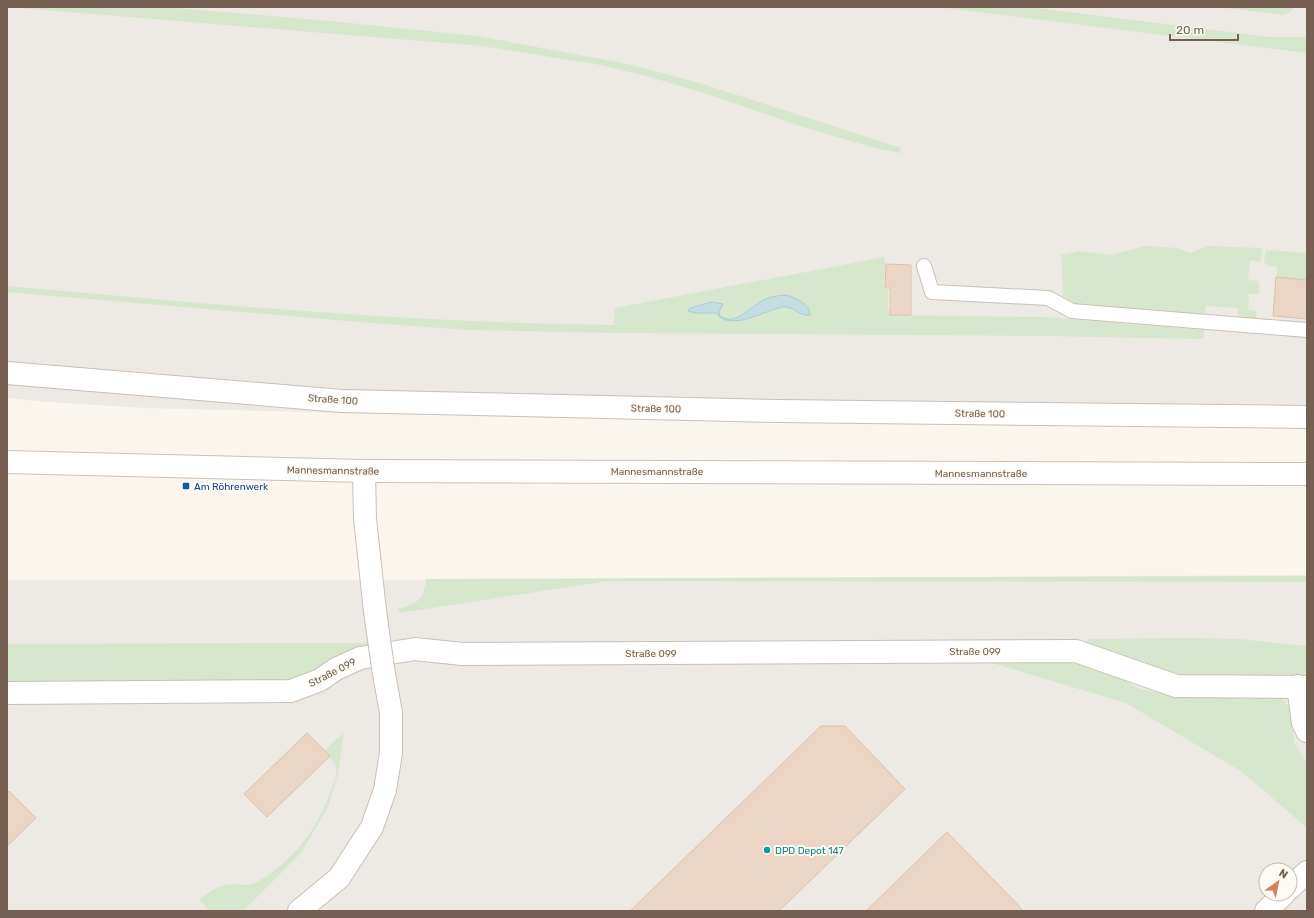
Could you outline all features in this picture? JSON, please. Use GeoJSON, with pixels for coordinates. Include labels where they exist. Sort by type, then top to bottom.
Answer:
{"type":"FeatureCollection","features":[{"type":"Feature","properties":{"kind":"street","name":"Straße 100"},"geometry":{"type":"LineString","coordinates":[[7,373],[342,401],[777,411],[1307,417]]}},
{"type":"Feature","properties":{"kind":"street","name":"Mannesmannstraße"},"geometry":{"type":"LineString","coordinates":[[7,462],[364,471],[1307,474]]}},
{"type":"Feature","properties":{"kind":"street"},"geometry":{"type":"LineString","coordinates":[[299,911],[339,878],[372,826],[385,790],[391,753],[391,713],[375,611],[365,519],[364,471]]}},
{"type":"Feature","properties":{"kind":"street","name":"Straße 099"},"geometry":{"type":"LineString","coordinates":[[7,693],[291,691],[320,680],[336,669],[360,658],[415,650],[462,654],[1076,651],[1176,686],[1303,687],[1303,723],[1307,731]]}},
{"type":"Feature","properties":{"kind":"street"},"geometry":{"type":"LineString","coordinates":[[1298,880],[1307,872]]}},
{"type":"Feature","properties":{"kind":"street"},"geometry":{"type":"LineString","coordinates":[[1266,911],[1276,902]]}},
{"type":"Feature","properties":{"kind":"lane"},"geometry":{"type":"LineString","coordinates":[[924,266],[932,292],[1048,298],[1072,311],[1307,330]]}},
{"type":"Feature","properties":{"kind":"shaded area"},"geometry":{"type":"Polygon","coordinates":[[[7,7],[1307,7],[1307,427],[384,414],[145,408],[7,398],[7,7]]]}},
{"type":"Feature","properties":{"kind":"shaded area"},"geometry":{"type":"Polygon","coordinates":[[[1307,575],[1307,911],[7,911],[7,580],[356,580],[1307,575]]]}},
{"type":"Feature","properties":{"kind":"green space"},"geometry":{"type":"Polygon","coordinates":[[[7,7],[164,7],[330,21],[477,36],[628,64],[703,84],[901,148],[900,153],[878,149],[803,127],[704,93],[646,76],[600,65],[482,46],[7,7]]]}},
{"type":"Feature","properties":{"kind":"green space"},"geometry":{"type":"Polygon","coordinates":[[[937,7],[1029,7],[1270,37],[1307,37],[1307,53],[937,7]]]}},
{"type":"Feature","properties":{"kind":"green space"},"geometry":{"type":"Polygon","coordinates":[[[1217,7],[1294,7],[1293,10],[1284,15],[1217,7]]]}},
{"type":"Feature","properties":{"kind":"green space"},"geometry":{"type":"Polygon","coordinates":[[[1145,246],[1177,248],[1190,253],[1208,246],[1262,248],[1261,262],[1250,260],[1248,280],[1259,281],[1259,294],[1249,294],[1248,310],[1257,311],[1256,319],[1238,317],[1238,308],[1206,306],[1205,315],[1073,304],[1063,296],[1062,259],[1060,255],[1079,251],[1111,255],[1145,246]]]}},
{"type":"Feature","properties":{"kind":"green space"},"geometry":{"type":"Polygon","coordinates":[[[1266,250],[1307,253],[1307,280],[1276,277],[1277,267],[1268,266],[1268,264],[1264,263],[1266,250]]]}},
{"type":"Feature","properties":{"kind":"green space"},"geometry":{"type":"Polygon","coordinates":[[[885,257],[884,289],[888,290],[888,310],[890,310],[890,315],[1045,317],[1204,330],[1203,339],[1047,336],[614,333],[470,330],[7,292],[7,286],[234,306],[386,317],[462,321],[614,325],[615,308],[885,257]]]}},
{"type":"Feature","properties":{"kind":"green space"},"geometry":{"type":"Polygon","coordinates":[[[1307,576],[1307,582],[608,581],[399,613],[398,609],[415,603],[421,597],[426,579],[1307,576]]]}},
{"type":"Feature","properties":{"kind":"green space"},"geometry":{"type":"Polygon","coordinates":[[[1087,639],[1239,639],[1307,646],[1307,676],[1181,676],[1086,643],[1087,639]]]}},
{"type":"Feature","properties":{"kind":"green space"},"geometry":{"type":"Polygon","coordinates":[[[431,643],[346,657],[284,681],[7,682],[7,644],[431,643]]]}},
{"type":"Feature","properties":{"kind":"green space"},"geometry":{"type":"Polygon","coordinates":[[[1075,659],[1126,676],[1132,685],[1141,689],[1172,695],[1280,695],[1290,708],[1295,744],[1307,763],[1307,828],[1242,772],[1126,703],[982,660],[1075,659]]]}},
{"type":"Feature","properties":{"kind":"green space"},"geometry":{"type":"Polygon","coordinates":[[[344,732],[338,774],[328,807],[301,853],[243,911],[210,911],[199,900],[215,889],[224,885],[254,884],[282,864],[311,832],[325,806],[336,771],[334,763],[324,751],[344,732]]]}},
{"type":"Feature","properties":{"kind":"water"},"geometry":{"type":"Polygon","coordinates":[[[784,295],[801,301],[807,307],[810,315],[803,315],[790,308],[782,307],[748,319],[730,321],[722,318],[716,313],[695,313],[688,311],[690,308],[712,302],[723,304],[719,312],[720,316],[726,319],[737,318],[765,300],[784,295]]]}},
{"type":"Feature","properties":{"kind":"building"},"geometry":{"type":"Polygon","coordinates":[[[886,264],[911,265],[911,315],[890,315],[890,288],[885,288],[886,264]]]}},
{"type":"Feature","properties":{"kind":"building"},"geometry":{"type":"Polygon","coordinates":[[[1276,277],[1307,280],[1307,319],[1273,316],[1276,277]]]}},
{"type":"Feature","properties":{"kind":"building","name":"DPD Depot 147"},"geometry":{"type":"Polygon","coordinates":[[[821,726],[845,726],[905,789],[779,911],[630,911],[821,726]]]}},
{"type":"Feature","properties":{"kind":"building"},"geometry":{"type":"Polygon","coordinates":[[[307,733],[330,756],[267,817],[244,794],[307,733]]]}},
{"type":"Feature","properties":{"kind":"building"},"geometry":{"type":"Polygon","coordinates":[[[9,791],[36,818],[7,846],[7,794],[9,791]]]}},
{"type":"Feature","properties":{"kind":"building"},"geometry":{"type":"Polygon","coordinates":[[[947,832],[1024,911],[866,911],[947,832]]]}},
{"type":"Feature","properties":{"kind":"place","name":"Am Röhrenwerk"},"geometry":{"type":"Point","coordinates":[186,486]}},
{"type":"Feature","properties":{"kind":"place","name":"DPD Depot 147"},"geometry":{"type":"Point","coordinates":[767,850]}}]}
